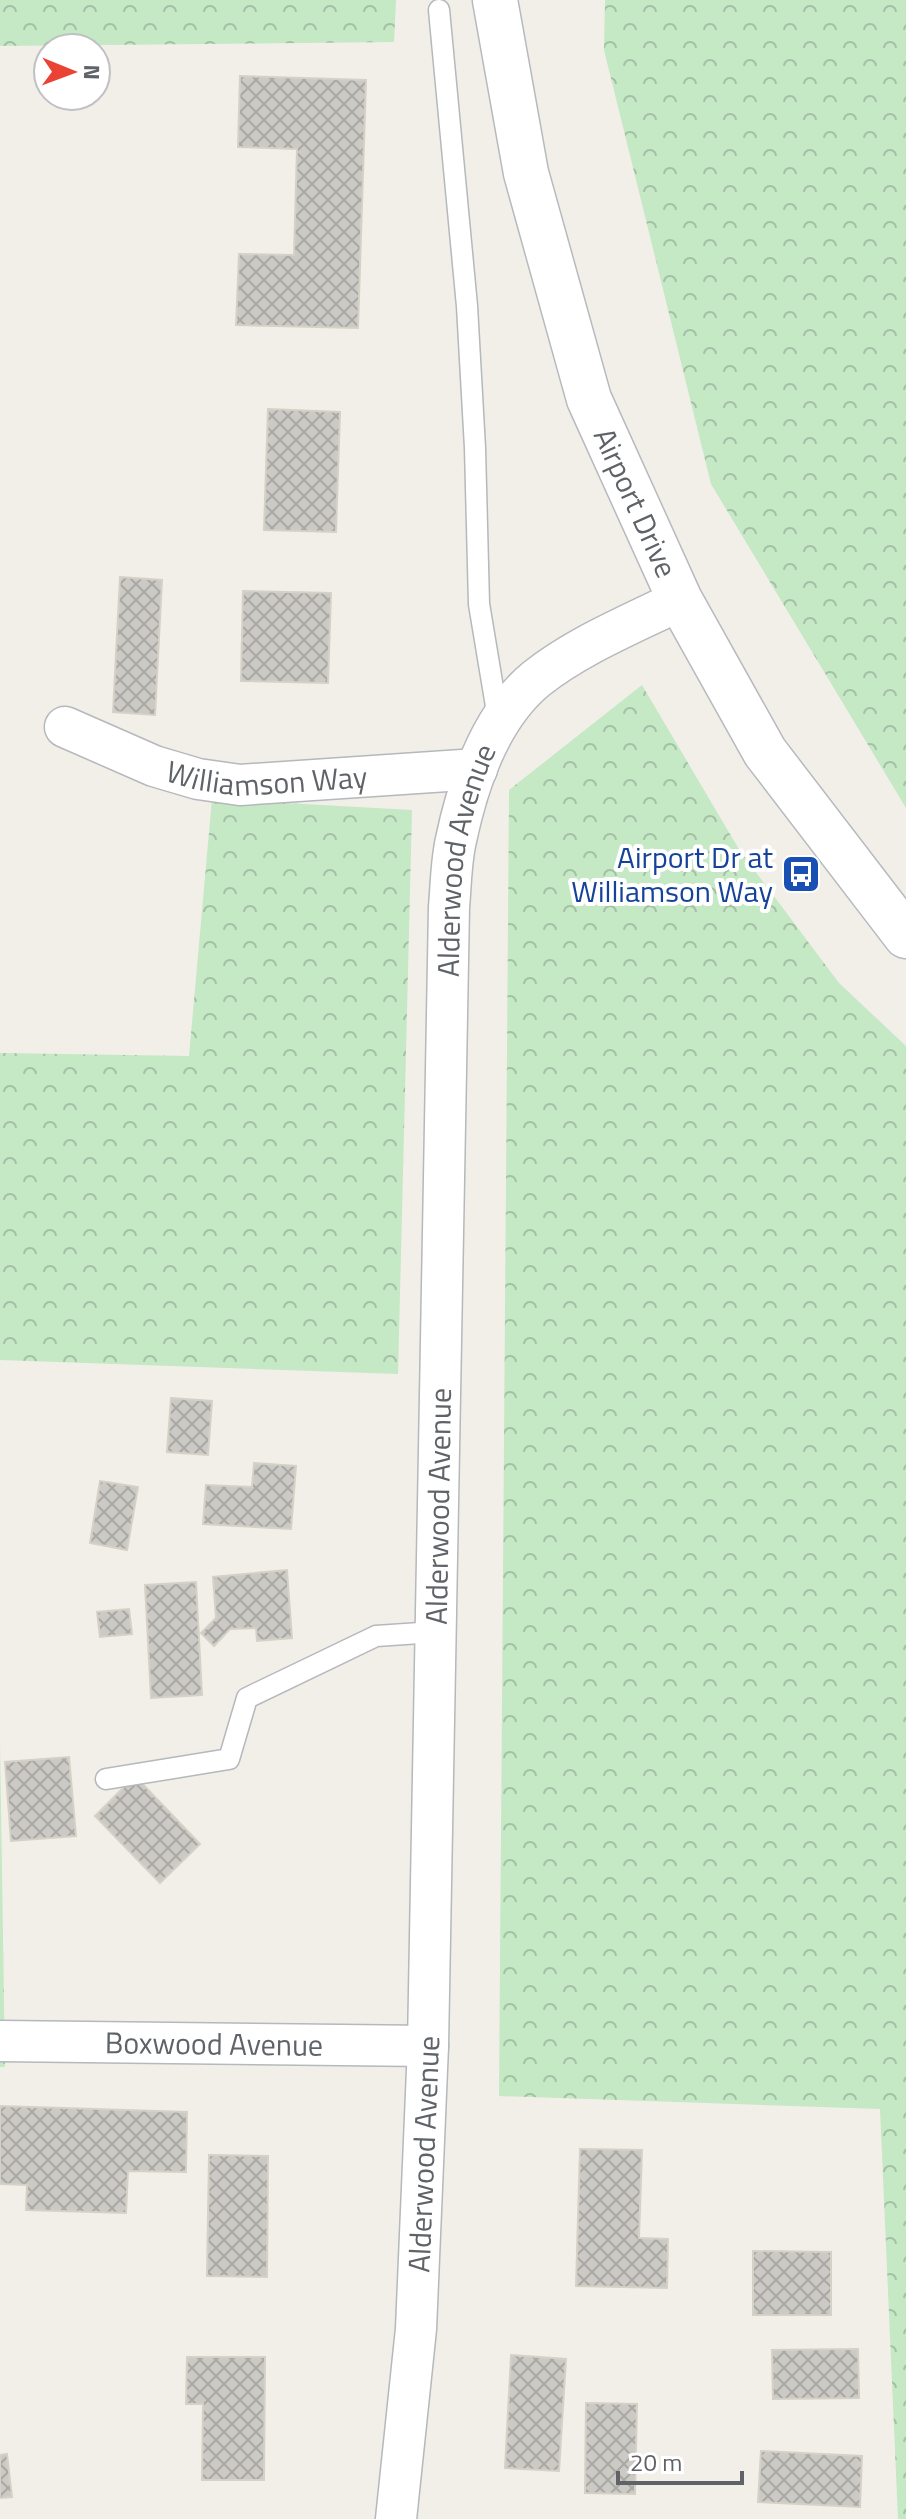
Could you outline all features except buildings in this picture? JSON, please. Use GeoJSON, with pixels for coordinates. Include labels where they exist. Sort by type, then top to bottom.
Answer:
{"type":"FeatureCollection","features":[{"type":"Feature","properties":{"kind":"main road","name":"Airport Drive"},"geometry":{"type":"LineString","coordinates":[[495,6],[526,173],[589,399],[680,600],[765,752],[906,936]]}},
{"type":"Feature","properties":{"kind":"street","name":"Alderwood Avenue"},"geometry":{"type":"LineString","coordinates":[[396,2519],[416,2329],[428,2046],[449,907],[455,841],[477,769],[499,721],[535,680],[600,639],[680,600]]}},
{"type":"Feature","properties":{"kind":"street","name":"Williamson Way"},"geometry":{"type":"LineString","coordinates":[[65,727],[154,766],[198,779],[240,785],[477,769]]}},
{"type":"Feature","properties":{"kind":"street","name":"Boxwood Avenue"},"geometry":{"type":"LineString","coordinates":[[0,2041],[428,2046]]}},
{"type":"Feature","properties":{"kind":"lane"},"geometry":{"type":"LineString","coordinates":[[439,10],[467,306],[479,604],[499,721]]}},
{"type":"Feature","properties":{"kind":"lane"},"geometry":{"type":"LineString","coordinates":[[106,1779],[229,1759],[247,1698],[376,1636],[435,1632]]}},
{"type":"Feature","properties":{"kind":"green space"},"geometry":{"type":"Polygon","coordinates":[[[0,0],[396,0],[394,42],[112,45],[112,32],[32,32],[32,46],[0,46],[0,0]]]}},
{"type":"Feature","properties":{"kind":"green space"},"geometry":{"type":"Polygon","coordinates":[[[605,0],[906,0],[906,808],[711,484],[604,50],[605,0]]]}},
{"type":"Feature","properties":{"kind":"green space"},"geometry":{"type":"Polygon","coordinates":[[[642,685],[740,851],[839,983],[906,1046],[906,2519],[898,2519],[880,2109],[499,2096],[509,790],[642,685]]]}},
{"type":"Feature","properties":{"kind":"green space"},"geometry":{"type":"Polygon","coordinates":[[[212,799],[412,810],[398,1374],[0,1360],[0,1053],[189,1056],[212,799]]]}},
{"type":"Feature","properties":{"kind":"green space"},"geometry":{"type":"Polygon","coordinates":[[[0,1741],[5,2067],[0,2067],[0,1741]]]}},
{"type":"Feature","properties":{"kind":"place","name":"Airport Dr at Williamson Way"},"geometry":{"type":"Point","coordinates":[801,874]}}]}
